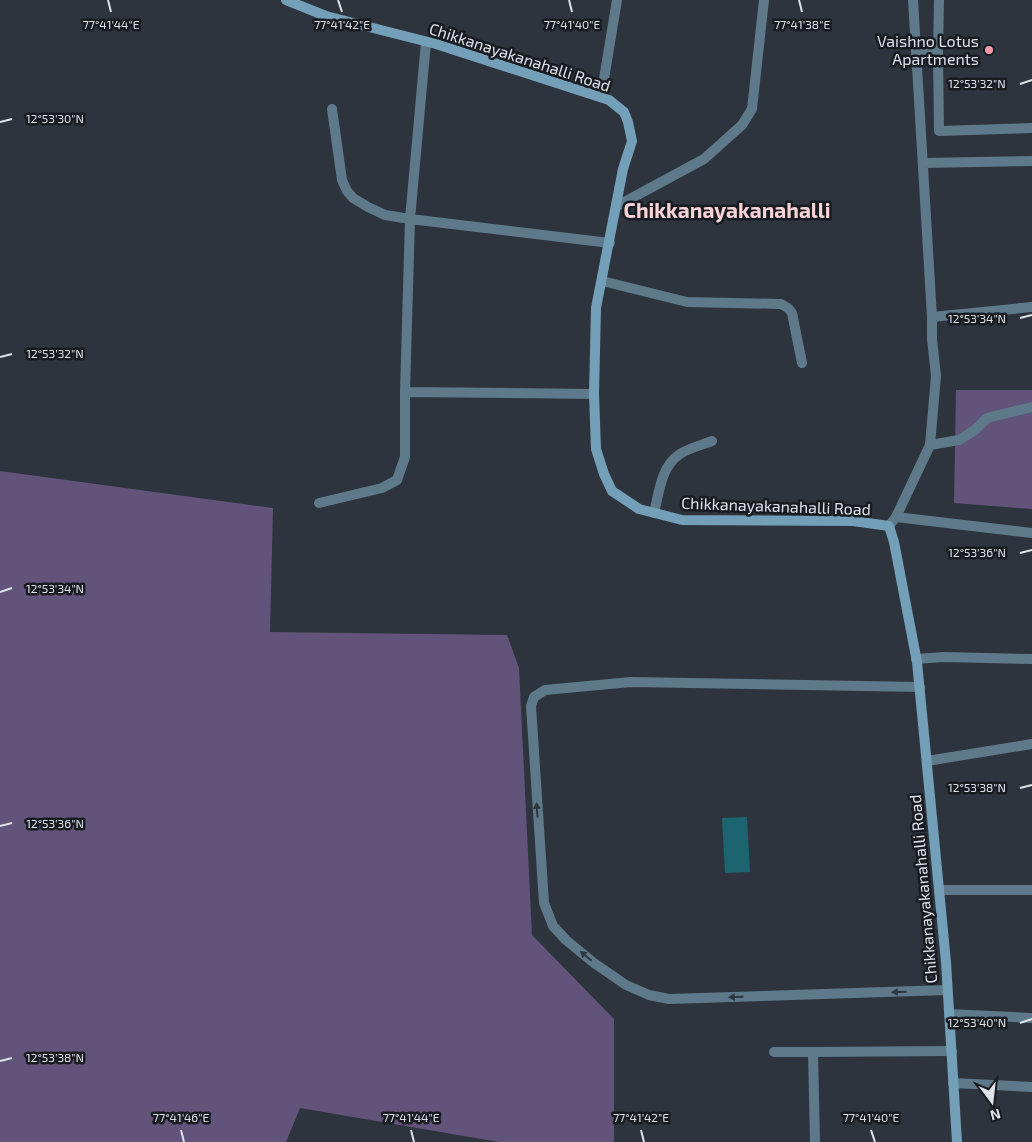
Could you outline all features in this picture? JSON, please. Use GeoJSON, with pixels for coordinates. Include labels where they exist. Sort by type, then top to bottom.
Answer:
{"type":"FeatureCollection","features":[{"type":"Feature","properties":{"kind":"main road","name":"Chikkanayakanahalli Road"},"geometry":{"type":"LineString","coordinates":[[286,0],[326,16],[426,42],[601,97],[609,100],[624,112],[632,141],[624,170],[596,308],[594,394],[596,449],[612,491],[639,509],[682,520],[853,521],[889,526],[894,542],[920,687],[939,890],[957,1142]]}},
{"type":"Feature","properties":{"kind":"street"},"geometry":{"type":"LineString","coordinates":[[601,97],[618,0]]}},
{"type":"Feature","properties":{"kind":"street"},"geometry":{"type":"LineString","coordinates":[[617,206],[704,159],[742,125],[752,109],[764,0]]}},
{"type":"Feature","properties":{"kind":"street"},"geometry":{"type":"LineString","coordinates":[[889,526],[896,517],[930,445],[936,376],[932,339],[913,0]]}},
{"type":"Feature","properties":{"kind":"street"},"geometry":{"type":"LineString","coordinates":[[939,0],[939,130],[1032,128]]}},
{"type":"Feature","properties":{"kind":"street"},"geometry":{"type":"LineString","coordinates":[[319,502],[382,488],[397,480],[405,456],[410,219],[426,42]]}},
{"type":"Feature","properties":{"kind":"street"},"geometry":{"type":"LineString","coordinates":[[916,53],[938,54]]}},
{"type":"Feature","properties":{"kind":"street"},"geometry":{"type":"LineString","coordinates":[[332,109],[342,180],[353,198],[368,207],[385,215],[410,219],[610,243]]}},
{"type":"Feature","properties":{"kind":"street"},"geometry":{"type":"LineString","coordinates":[[923,163],[1032,161]]}},
{"type":"Feature","properties":{"kind":"street"},"geometry":{"type":"LineString","coordinates":[[602,281],[687,302],[781,304],[792,313],[802,363]]}},
{"type":"Feature","properties":{"kind":"street"},"geometry":{"type":"LineString","coordinates":[[932,317],[1032,307]]}},
{"type":"Feature","properties":{"kind":"street"},"geometry":{"type":"LineString","coordinates":[[405,392],[594,394]]}},
{"type":"Feature","properties":{"kind":"street"},"geometry":{"type":"LineString","coordinates":[[930,445],[959,440],[975,430],[987,418],[1032,407]]}},
{"type":"Feature","properties":{"kind":"street"},"geometry":{"type":"LineString","coordinates":[[654,513],[663,478],[672,460],[681,452],[712,441]]}},
{"type":"Feature","properties":{"kind":"street"},"geometry":{"type":"LineString","coordinates":[[896,517],[1032,534]]}},
{"type":"Feature","properties":{"kind":"street"},"geometry":{"type":"LineString","coordinates":[[916,659],[944,657],[1032,659]]}},
{"type":"Feature","properties":{"kind":"street"},"geometry":{"type":"LineString","coordinates":[[920,687],[632,682],[545,690],[534,697],[530,706],[544,903],[553,926],[566,940],[594,963],[626,985],[649,995],[669,999],[947,990]]}},
{"type":"Feature","properties":{"kind":"street"},"geometry":{"type":"LineString","coordinates":[[927,761],[1032,744]]}},
{"type":"Feature","properties":{"kind":"street"},"geometry":{"type":"LineString","coordinates":[[939,890],[1032,890]]}},
{"type":"Feature","properties":{"kind":"street"},"geometry":{"type":"LineString","coordinates":[[949,1014],[1032,1018]]}},
{"type":"Feature","properties":{"kind":"street"},"geometry":{"type":"LineString","coordinates":[[774,1052],[952,1051]]}},
{"type":"Feature","properties":{"kind":"street"},"geometry":{"type":"LineString","coordinates":[[813,1052],[815,1142]]}},
{"type":"Feature","properties":{"kind":"street"},"geometry":{"type":"LineString","coordinates":[[953,1083],[1032,1087]]}},
{"type":"Feature","properties":{"kind":"shaded area"},"geometry":{"type":"Polygon","coordinates":[[[956,390],[1032,390],[1032,509],[954,503],[956,390]]]}},
{"type":"Feature","properties":{"kind":"shaded area"},"geometry":{"type":"Polygon","coordinates":[[[0,471],[273,508],[270,632],[507,635],[519,668],[532,935],[614,1019],[614,1142],[499,1142],[300,1108],[286,1142],[0,1142],[0,471]]]}},
{"type":"Feature","properties":{"kind":"water"},"geometry":{"type":"Polygon","coordinates":[[[747,817],[750,872],[725,873],[722,818],[747,817]]]}},
{"type":"Feature","properties":{"kind":"place","name":"Vaishno Lotus Apartments"},"geometry":{"type":"Point","coordinates":[989,50]}},
{"type":"Feature","properties":{"kind":"district","name":"Chikkanayakanahalli"},"geometry":{"type":"Point","coordinates":[727,211]}}]}
